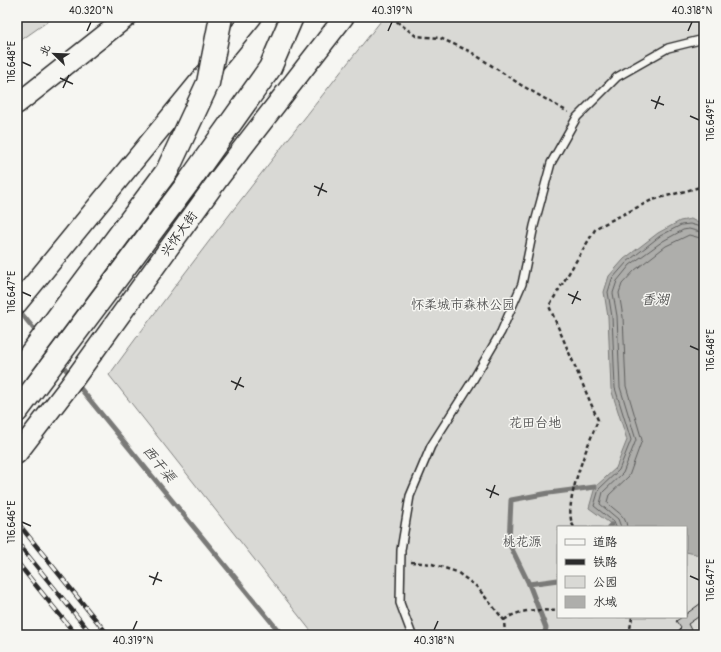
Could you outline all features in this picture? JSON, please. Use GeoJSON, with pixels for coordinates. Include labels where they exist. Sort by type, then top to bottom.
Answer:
{"type":"FeatureCollection","features":[{"type":"Feature","properties":{"kind":"highway"},"geometry":{"type":"LineString","coordinates":[[17,372],[167,171],[208,84],[221,17]]}},
{"type":"Feature","properties":{"kind":"highway"},"geometry":{"type":"LineString","coordinates":[[17,411],[183,190],[270,68],[292,17]]}},
{"type":"Feature","properties":{"kind":"main road"},"geometry":{"type":"LineString","coordinates":[[17,104],[127,17]]}},
{"type":"Feature","properties":{"kind":"main road"},"geometry":{"type":"LineString","coordinates":[[17,304],[252,17]]}},
{"type":"Feature","properties":{"kind":"main road","name":"兴怀大街"},"geometry":{"type":"LineString","coordinates":[[17,454],[70,385],[220,176],[344,17]]}},
{"type":"Feature","properties":{"kind":"lane"},"geometry":{"type":"LineString","coordinates":[[412,635],[400,604],[401,550],[410,496],[431,446],[501,332],[522,284],[534,226],[551,163],[577,117],[617,76],[668,48],[704,39]]}},
{"type":"Feature","properties":{"kind":"path"},"geometry":{"type":"LineString","coordinates":[[391,17],[416,36],[440,38],[471,52],[521,85],[577,117]]}},
{"type":"Feature","properties":{"kind":"path"},"geometry":{"type":"LineString","coordinates":[[573,526],[571,523],[570,509],[578,469],[598,420],[549,306],[596,228],[652,200],[704,186]]}},
{"type":"Feature","properties":{"kind":"path"},"geometry":{"type":"LineString","coordinates":[[401,562],[432,564],[457,572],[477,588],[504,620],[505,635]]}},
{"type":"Feature","properties":{"kind":"path"},"geometry":{"type":"LineString","coordinates":[[504,620],[514,614],[532,610],[557,611]]}},
{"type":"Feature","properties":{"kind":"path"},"geometry":{"type":"LineString","coordinates":[[629,635],[632,618]]}},
{"type":"Feature","properties":{"kind":"green space"},"geometry":{"type":"Polygon","coordinates":[[[17,17],[54,17],[17,43],[17,17]]]}},
{"type":"Feature","properties":{"kind":"green space","name":"怀柔城市森林公园"},"geometry":{"type":"Polygon","coordinates":[[[384,17],[704,17],[704,635],[314,635],[109,375],[280,150],[384,17]]]}},
{"type":"Feature","properties":{"kind":"water","name":"香湖"},"geometry":{"type":"Polygon","coordinates":[[[691,219],[704,226],[704,556],[687,552],[687,526],[614,526],[589,508],[595,487],[616,468],[627,440],[611,389],[608,317],[604,292],[609,276],[624,259],[658,233],[680,221],[691,219]]]}},
{"type":"Feature","properties":{"kind":"building"},"geometry":{"type":"Polygon","coordinates":[[[704,601],[704,620],[701,615],[688,624],[692,632],[687,635],[674,635],[681,628],[676,621],[680,618],[687,618],[687,613],[704,601]]]}},
{"type":"Feature","properties":{"kind":"waterway","name":"西干渠"},"geometry":{"type":"LineString","coordinates":[[17,308],[38,334]]}},
{"type":"Feature","properties":{"kind":"waterway","name":"西干渠"},"geometry":{"type":"LineString","coordinates":[[60,362],[71,376]]}},
{"type":"Feature","properties":{"kind":"waterway","name":"西干渠"},"geometry":{"type":"LineString","coordinates":[[76,383],[282,635]]}},
{"type":"Feature","properties":{"kind":"waterway"},"geometry":{"type":"LineString","coordinates":[[529,584],[509,543],[511,500],[595,487]]}},
{"type":"Feature","properties":{"kind":"waterway"},"geometry":{"type":"LineString","coordinates":[[544,635],[546,628],[529,584],[557,580]]}},
{"type":"Feature","properties":{"kind":"railway"},"geometry":{"type":"LineString","coordinates":[[17,522],[108,635]]}},
{"type":"Feature","properties":{"kind":"railway"},"geometry":{"type":"LineString","coordinates":[[17,542],[92,635]]}},
{"type":"Feature","properties":{"kind":"railway"},"geometry":{"type":"LineString","coordinates":[[17,562],[76,635]]}},
{"type":"Feature","properties":{"kind":"park label","name":"花田台地"},"geometry":{"type":"Point","coordinates":[535,423]}},
{"type":"Feature","properties":{"kind":"park label","name":"桃花源"},"geometry":{"type":"Point","coordinates":[522,542]}}]}
